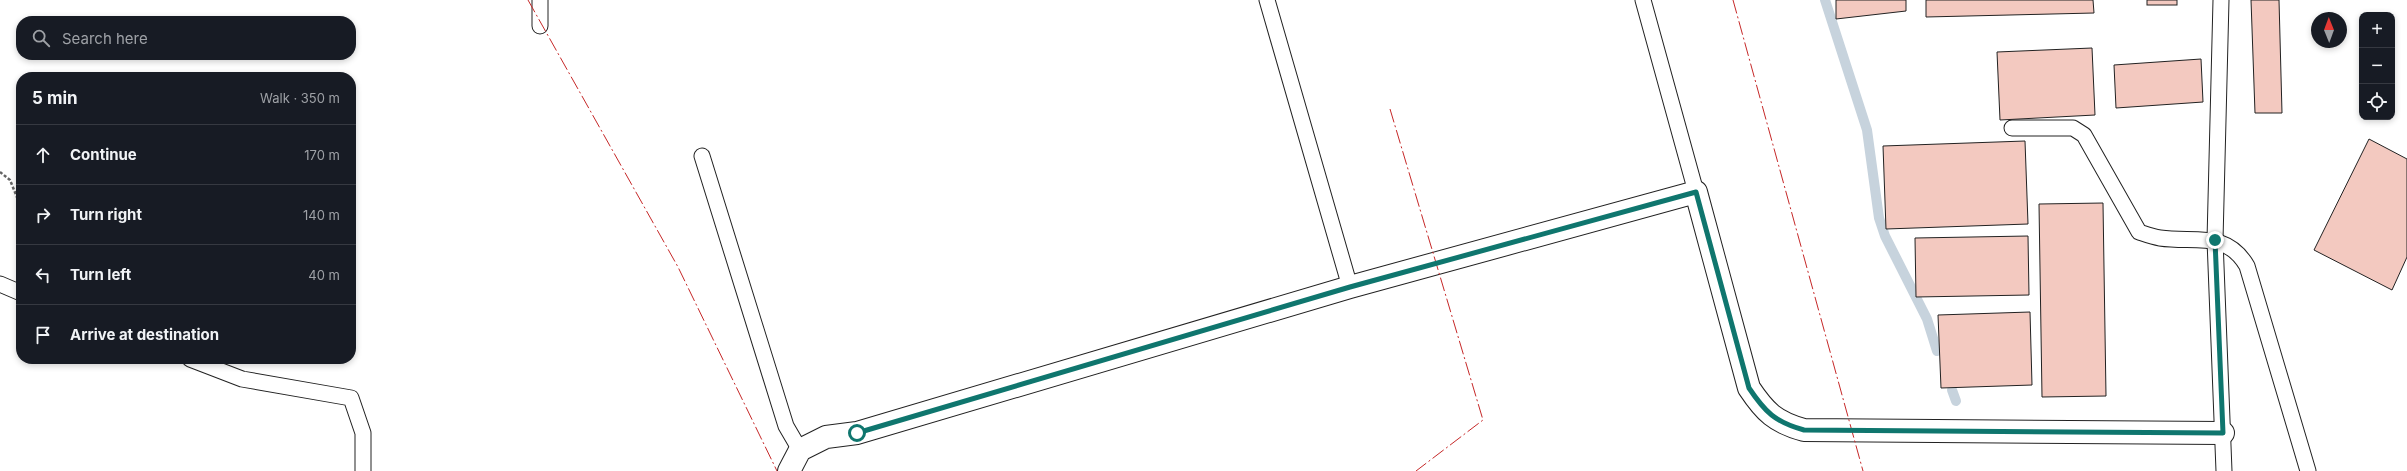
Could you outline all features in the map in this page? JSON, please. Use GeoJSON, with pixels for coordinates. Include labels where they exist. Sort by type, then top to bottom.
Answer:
{"type":"FeatureCollection","features":[{"type":"Feature","properties":{"kind":"street"},"geometry":{"type":"LineString","coordinates":[[789,471],[800,450],[826,437],[857,433],[1350,287],[1696,192],[1749,388],[1764,410],[1785,425],[1804,430],[2223,433]]}},
{"type":"Feature","properties":{"kind":"lane"},"geometry":{"type":"LineString","coordinates":[[540,0],[540,26]]}},
{"type":"Feature","properties":{"kind":"lane"},"geometry":{"type":"LineString","coordinates":[[1267,0],[1350,287]]}},
{"type":"Feature","properties":{"kind":"lane"},"geometry":{"type":"LineString","coordinates":[[1643,0],[1696,192]]}},
{"type":"Feature","properties":{"kind":"lane"},"geometry":{"type":"LineString","coordinates":[[2221,0],[2215,240],[2224,471]]}},
{"type":"Feature","properties":{"kind":"lane"},"geometry":{"type":"LineString","coordinates":[[2012,128],[2074,128],[2084,135],[2139,232],[2159,238],[2215,240],[2233,249],[2247,266],[2308,471]]}},
{"type":"Feature","properties":{"kind":"lane"},"geometry":{"type":"LineString","coordinates":[[702,156],[786,426],[800,450]]}},
{"type":"Feature","properties":{"kind":"lane"},"geometry":{"type":"LineString","coordinates":[[0,284],[16,291]]}},
{"type":"Feature","properties":{"kind":"lane"},"geometry":{"type":"LineString","coordinates":[[203,364],[242,379],[351,398],[363,433],[363,471]]}},
{"type":"Feature","properties":{"kind":"path"},"geometry":{"type":"LineString","coordinates":[[0,172],[10,180],[16,195]]}},
{"type":"Feature","properties":{"kind":"building"},"geometry":{"type":"Polygon","coordinates":[[[1836,0],[1906,0],[1906,11],[1836,19],[1836,0]]]}},
{"type":"Feature","properties":{"kind":"building"},"geometry":{"type":"Polygon","coordinates":[[[1926,0],[2093,0],[2094,13],[1926,17],[1926,0]]]}},
{"type":"Feature","properties":{"kind":"building"},"geometry":{"type":"Polygon","coordinates":[[[2147,0],[2177,0],[2177,5],[2147,5],[2147,0]]]}},
{"type":"Feature","properties":{"kind":"building"},"geometry":{"type":"Polygon","coordinates":[[[2251,0],[2279,0],[2282,113],[2255,113],[2251,0]]]}},
{"type":"Feature","properties":{"kind":"building"},"geometry":{"type":"Polygon","coordinates":[[[2092,48],[2095,115],[2000,120],[1997,52],[2092,48]]]}},
{"type":"Feature","properties":{"kind":"building"},"geometry":{"type":"Polygon","coordinates":[[[2201,59],[2203,102],[2116,108],[2114,65],[2201,59]]]}},
{"type":"Feature","properties":{"kind":"building"},"geometry":{"type":"Polygon","coordinates":[[[2369,139],[2407,159],[2407,257],[2392,290],[2314,250],[2369,139]]]}},
{"type":"Feature","properties":{"kind":"building"},"geometry":{"type":"Polygon","coordinates":[[[2025,141],[2028,224],[1886,229],[1883,146],[2025,141]]]}},
{"type":"Feature","properties":{"kind":"building"},"geometry":{"type":"Polygon","coordinates":[[[2103,203],[2106,396],[2042,397],[2039,204],[2103,203]]]}},
{"type":"Feature","properties":{"kind":"building"},"geometry":{"type":"Polygon","coordinates":[[[2028,236],[2029,295],[1916,297],[1915,238],[2028,236]]]}},
{"type":"Feature","properties":{"kind":"building"},"geometry":{"type":"Polygon","coordinates":[[[2030,312],[2032,385],[1941,388],[1938,315],[2030,312]]]}},
{"type":"Feature","properties":{"kind":"waterway"},"geometry":{"type":"LineString","coordinates":[[1825,0],[1867,130],[1879,218],[1885,236],[1927,319],[1937,351]]}},
{"type":"Feature","properties":{"kind":"waterway"},"geometry":{"type":"LineString","coordinates":[[1952,390],[1956,401]]}},
{"type":"Feature","properties":{"kind":"power"},"geometry":{"type":"LineString","coordinates":[[528,0],[678,267],[777,471]]}},
{"type":"Feature","properties":{"kind":"power"},"geometry":{"type":"LineString","coordinates":[[1733,0],[1863,471]]}},
{"type":"Feature","properties":{"kind":"power"},"geometry":{"type":"LineString","coordinates":[[1390,109],[1483,420],[1416,471]]}},
{"type":"Feature","properties":{"kind":"route"},"geometry":{"type":"LineString","coordinates":[[857,433],[1350,287],[1696,192],[1749,388],[1764,410],[1785,425],[1804,430],[2223,433],[2215,240]]}}]}
